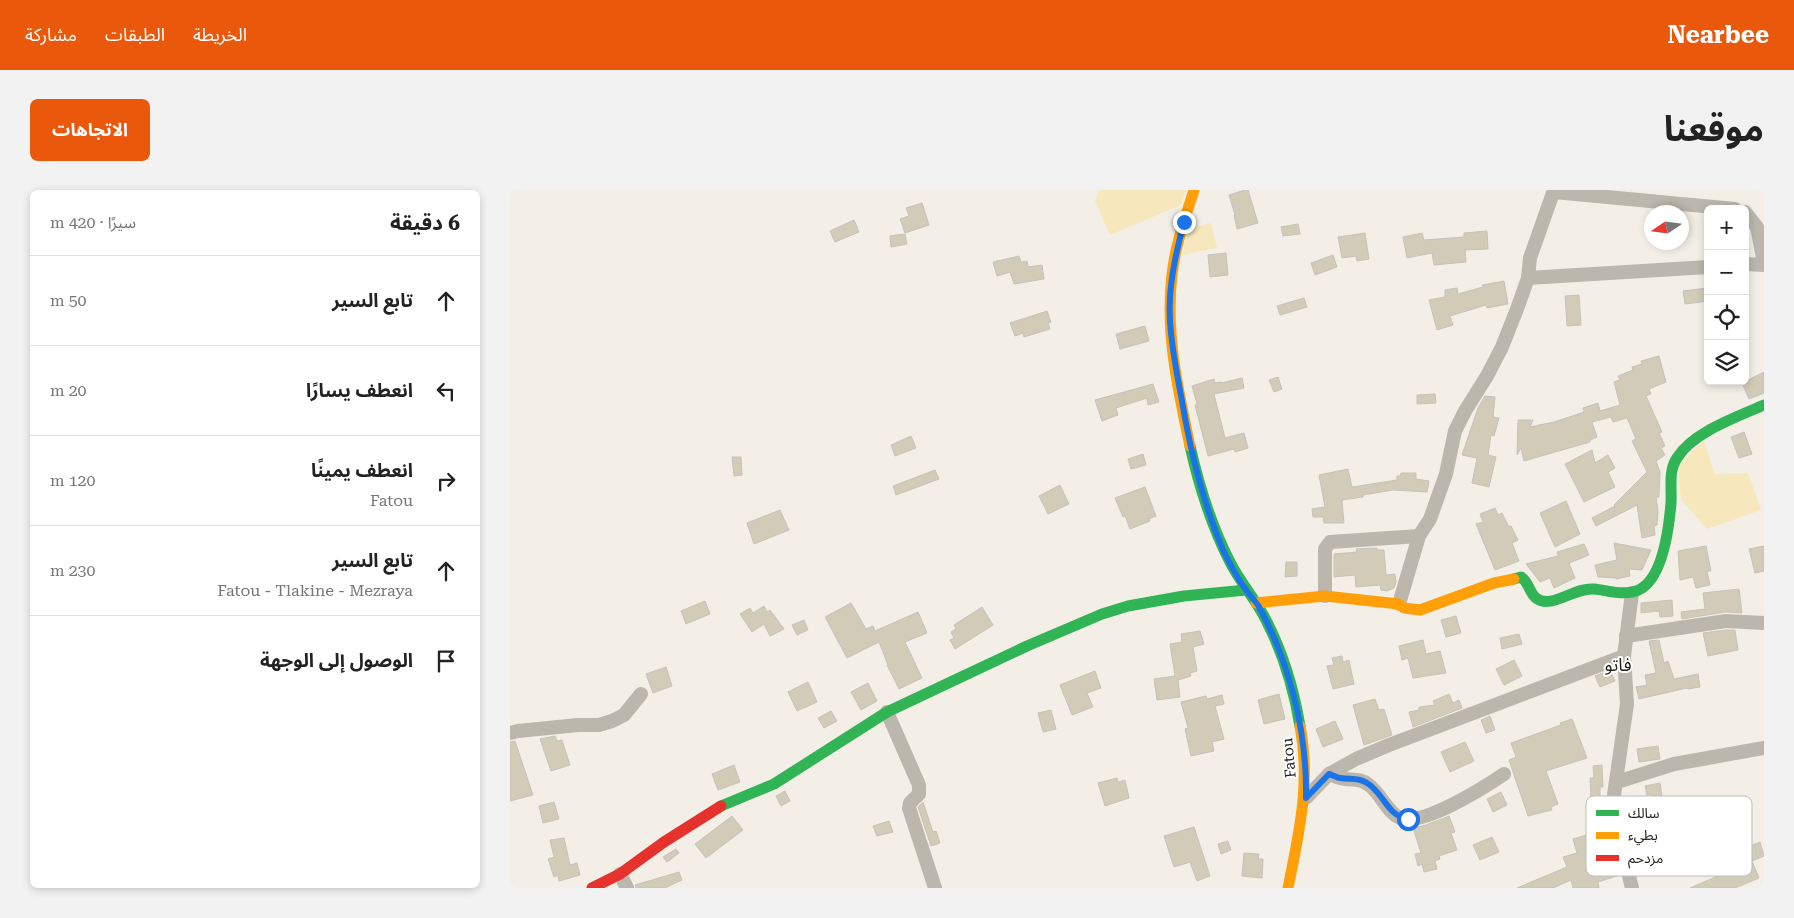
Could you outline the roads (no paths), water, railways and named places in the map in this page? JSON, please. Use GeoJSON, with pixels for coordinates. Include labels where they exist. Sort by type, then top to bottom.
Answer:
{"type":"FeatureCollection","features":[{"type":"Feature","properties":{"kind":"street","name":"Fatou"},"geometry":{"type":"LineString","coordinates":[[1194,190],[1184,222],[1172,274],[1170,318],[1173,348],[1194,464],[1204,502],[1226,556],[1256,603],[1278,646],[1295,702],[1305,752],[1306,798],[1288,888]]}},
{"type":"Feature","properties":{"kind":"street"},"geometry":{"type":"LineString","coordinates":[[1399,604],[1419,536],[1430,519],[1446,474],[1456,431],[1465,411],[1487,376],[1502,347],[1528,278],[1530,258],[1554,191],[1704,206]]}},
{"type":"Feature","properties":{"kind":"street"},"geometry":{"type":"LineString","coordinates":[[1749,217],[1756,227],[1764,264],[1749,264]]}},
{"type":"Feature","properties":{"kind":"street"},"geometry":{"type":"LineString","coordinates":[[1528,278],[1704,267]]}},
{"type":"Feature","properties":{"kind":"street"},"geometry":{"type":"LineString","coordinates":[[1256,603],[1325,596],[1399,604],[1404,608],[1420,610],[1494,583],[1521,577],[1528,582],[1534,597],[1546,602],[1552,602],[1582,589],[1614,590],[1632,593],[1654,576],[1663,553],[1671,503],[1671,472],[1676,457],[1695,440],[1764,405]]}},
{"type":"Feature","properties":{"kind":"street"},"geometry":{"type":"LineString","coordinates":[[1325,596],[1325,549],[1330,542],[1419,536]]}},
{"type":"Feature","properties":{"kind":"street"},"geometry":{"type":"LineString","coordinates":[[592,888],[620,874],[664,842],[718,807],[774,784],[887,712],[1027,646],[1070,630],[1102,614],[1153,601],[1246,590]]}},
{"type":"Feature","properties":{"kind":"street"},"geometry":{"type":"LineString","coordinates":[[1614,796],[1628,704],[1624,656],[1632,593]]}},
{"type":"Feature","properties":{"kind":"street"},"geometry":{"type":"LineString","coordinates":[[1626,636],[1726,621],[1764,623]]}},
{"type":"Feature","properties":{"kind":"street"},"geometry":{"type":"LineString","coordinates":[[1306,798],[1329,774],[1356,759],[1624,656]]}},
{"type":"Feature","properties":{"kind":"street"},"geometry":{"type":"LineString","coordinates":[[510,733],[600,724],[612,721],[624,715],[641,694]]}},
{"type":"Feature","properties":{"kind":"street"},"geometry":{"type":"LineString","coordinates":[[887,712],[919,785],[919,794],[910,803],[909,808],[935,888]]}},
{"type":"Feature","properties":{"kind":"street"},"geometry":{"type":"LineString","coordinates":[[1617,782],[1674,764],[1764,748]]}},
{"type":"Feature","properties":{"kind":"street"},"geometry":{"type":"LineString","coordinates":[[1329,774],[1341,778],[1356,778],[1368,784],[1377,792],[1394,814],[1408,819],[1419,817],[1460,802],[1504,774]]}},
{"type":"Feature","properties":{"kind":"street"},"geometry":{"type":"LineString","coordinates":[[620,874],[627,888]]}},
{"type":"Feature","properties":{"kind":"district","name":"فاتو"},"geometry":{"type":"Point","coordinates":[1618,664]}}]}
